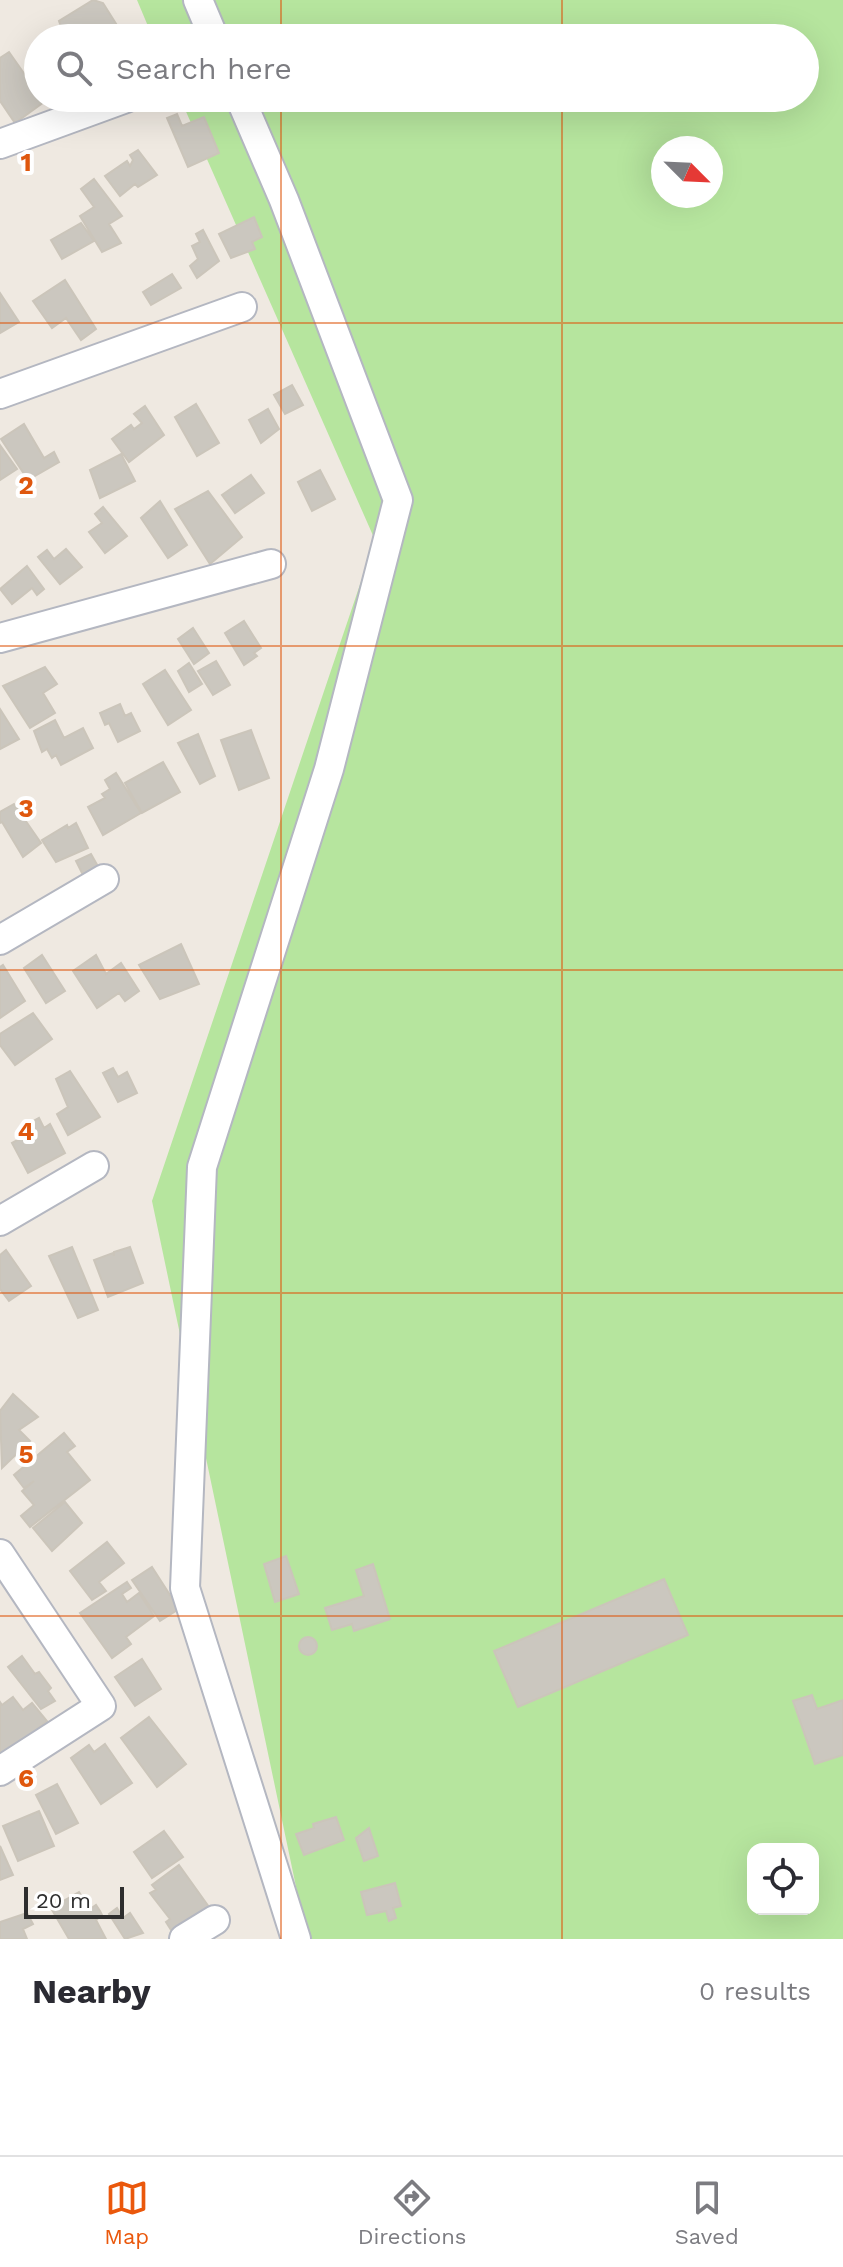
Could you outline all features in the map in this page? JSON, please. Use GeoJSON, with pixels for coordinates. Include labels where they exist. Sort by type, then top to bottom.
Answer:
{"type":"FeatureCollection","features":[{"type":"Feature","properties":{"kind":"street"},"geometry":{"type":"LineString","coordinates":[[198,0],[208,24]]}},
{"type":"Feature","properties":{"kind":"street"},"geometry":{"type":"LineString","coordinates":[[0,144],[88,112]]}},
{"type":"Feature","properties":{"kind":"street"},"geometry":{"type":"LineString","coordinates":[[246,112],[284,200],[398,500],[329,769],[202,1167],[185,1588],[296,1939]]}},
{"type":"Feature","properties":{"kind":"street"},"geometry":{"type":"LineString","coordinates":[[0,394],[242,307]]}},
{"type":"Feature","properties":{"kind":"street"},"geometry":{"type":"LineString","coordinates":[[0,638],[271,564]]}},
{"type":"Feature","properties":{"kind":"street"},"geometry":{"type":"LineString","coordinates":[[0,940],[104,879]]}},
{"type":"Feature","properties":{"kind":"street"},"geometry":{"type":"LineString","coordinates":[[0,1221],[94,1166]]}},
{"type":"Feature","properties":{"kind":"street"},"geometry":{"type":"LineString","coordinates":[[0,1554],[101,1706],[0,1771]]}},
{"type":"Feature","properties":{"kind":"street"},"geometry":{"type":"LineString","coordinates":[[184,1939],[215,1920]]}},
{"type":"Feature","properties":{"kind":"green space"},"geometry":{"type":"Polygon","coordinates":[[[137,0],[843,0],[843,1939],[307,1939],[152,1201],[375,540],[186,112],[819,112],[819,24],[147,24],[137,0]]]}},
{"type":"Feature","properties":{"kind":"building"},"geometry":{"type":"Polygon","coordinates":[[[93,0],[103,3],[116,24],[60,24],[59,21],[93,0]]]}},
{"type":"Feature","properties":{"kind":"building"},"geometry":{"type":"Polygon","coordinates":[[[9,52],[24,73],[24,112],[30,112],[15,123],[0,101],[0,58],[9,52]]]}},
{"type":"Feature","properties":{"kind":"building"},"geometry":{"type":"Polygon","coordinates":[[[177,114],[182,126],[204,117],[219,153],[188,167],[167,118],[177,114]]]}},
{"type":"Feature","properties":{"kind":"building"},"geometry":{"type":"Polygon","coordinates":[[[138,150],[157,175],[138,187],[135,184],[120,196],[105,176],[127,161],[130,166],[133,160],[130,155],[138,150]]]}},
{"type":"Feature","properties":{"kind":"building"},"geometry":{"type":"Polygon","coordinates":[[[94,179],[122,216],[109,224],[121,243],[102,252],[80,216],[94,207],[81,189],[94,179]]]}},
{"type":"Feature","properties":{"kind":"building"},"geometry":{"type":"Polygon","coordinates":[[[254,217],[262,237],[252,242],[255,249],[231,258],[219,234],[254,217]]]}},
{"type":"Feature","properties":{"kind":"building"},"geometry":{"type":"Polygon","coordinates":[[[81,223],[94,241],[62,259],[51,240],[81,223]]]}},
{"type":"Feature","properties":{"kind":"building"},"geometry":{"type":"Polygon","coordinates":[[[203,230],[219,261],[197,278],[190,266],[198,259],[192,246],[200,242],[196,234],[203,230]]]}},
{"type":"Feature","properties":{"kind":"building"},"geometry":{"type":"Polygon","coordinates":[[[172,274],[181,288],[151,305],[143,292],[172,274]]]}},
{"type":"Feature","properties":{"kind":"building"},"geometry":{"type":"Polygon","coordinates":[[[65,280],[96,329],[81,340],[66,318],[52,328],[33,301],[65,280]]]}},
{"type":"Feature","properties":{"kind":"building"},"geometry":{"type":"Polygon","coordinates":[[[0,293],[19,322],[0,333],[0,293]]]}},
{"type":"Feature","properties":{"kind":"building"},"geometry":{"type":"Polygon","coordinates":[[[292,385],[303,405],[285,414],[274,395],[292,385]]]}},
{"type":"Feature","properties":{"kind":"building"},"geometry":{"type":"Polygon","coordinates":[[[196,404],[219,443],[197,456],[175,417],[196,404]]]}},
{"type":"Feature","properties":{"kind":"building"},"geometry":{"type":"Polygon","coordinates":[[[145,406],[164,435],[129,462],[112,439],[131,425],[134,429],[142,423],[134,414],[145,406]]]}},
{"type":"Feature","properties":{"kind":"building"},"geometry":{"type":"Polygon","coordinates":[[[268,409],[279,429],[261,443],[249,420],[268,409]]]}},
{"type":"Feature","properties":{"kind":"building"},"geometry":{"type":"Polygon","coordinates":[[[24,424],[44,458],[54,452],[59,462],[28,480],[1,439],[24,424]]]}},
{"type":"Feature","properties":{"kind":"building"},"geometry":{"type":"Polygon","coordinates":[[[0,445],[17,469],[0,480],[0,445]]]}},
{"type":"Feature","properties":{"kind":"building"},"geometry":{"type":"Polygon","coordinates":[[[121,454],[135,481],[100,498],[90,470],[121,454]]]}},
{"type":"Feature","properties":{"kind":"building"},"geometry":{"type":"Polygon","coordinates":[[[320,470],[335,499],[312,511],[298,482],[320,470]]]}},
{"type":"Feature","properties":{"kind":"building"},"geometry":{"type":"Polygon","coordinates":[[[251,475],[264,493],[235,513],[222,495],[251,475]]]}},
{"type":"Feature","properties":{"kind":"building"},"geometry":{"type":"Polygon","coordinates":[[[208,491],[242,537],[210,564],[175,509],[208,491]]]}},
{"type":"Feature","properties":{"kind":"building"},"geometry":{"type":"Polygon","coordinates":[[[160,501],[187,545],[168,558],[141,518],[160,501]]]}},
{"type":"Feature","properties":{"kind":"building"},"geometry":{"type":"Polygon","coordinates":[[[103,507],[127,536],[105,553],[89,532],[102,523],[95,514],[103,507]]]}},
{"type":"Feature","properties":{"kind":"building"},"geometry":{"type":"Polygon","coordinates":[[[66,549],[82,567],[60,584],[38,557],[47,550],[54,559],[66,549]]]}},
{"type":"Feature","properties":{"kind":"building"},"geometry":{"type":"Polygon","coordinates":[[[27,566],[44,589],[37,595],[32,588],[12,604],[0,589],[27,566]]]}},
{"type":"Feature","properties":{"kind":"building"},"geometry":{"type":"Polygon","coordinates":[[[244,621],[261,648],[254,653],[257,656],[244,665],[225,633],[244,621]]]}},
{"type":"Feature","properties":{"kind":"building"},"geometry":{"type":"Polygon","coordinates":[[[193,628],[209,653],[194,664],[178,639],[193,628]]]}},
{"type":"Feature","properties":{"kind":"building"},"geometry":{"type":"Polygon","coordinates":[[[216,661],[230,685],[213,695],[198,671],[216,661]]]}},
{"type":"Feature","properties":{"kind":"building"},"geometry":{"type":"Polygon","coordinates":[[[189,663],[202,684],[189,692],[178,671],[189,663]]]}},
{"type":"Feature","properties":{"kind":"building"},"geometry":{"type":"Polygon","coordinates":[[[45,667],[57,684],[43,693],[55,713],[30,728],[3,686],[45,667]]]}},
{"type":"Feature","properties":{"kind":"building"},"geometry":{"type":"Polygon","coordinates":[[[165,670],[191,710],[168,725],[143,684],[165,670]]]}},
{"type":"Feature","properties":{"kind":"building"},"geometry":{"type":"Polygon","coordinates":[[[120,704],[125,716],[131,713],[140,731],[118,742],[100,713],[120,704]]]}},
{"type":"Feature","properties":{"kind":"building"},"geometry":{"type":"Polygon","coordinates":[[[0,709],[19,739],[0,749],[0,709]]]}},
{"type":"Feature","properties":{"kind":"building"},"geometry":{"type":"Polygon","coordinates":[[[55,720],[64,738],[83,728],[93,748],[61,765],[56,755],[52,758],[47,749],[42,752],[34,731],[55,720]]]}},
{"type":"Feature","properties":{"kind":"building"},"geometry":{"type":"Polygon","coordinates":[[[251,730],[269,778],[239,790],[221,740],[251,730]]]}},
{"type":"Feature","properties":{"kind":"building"},"geometry":{"type":"Polygon","coordinates":[[[198,734],[215,776],[200,784],[178,743],[198,734]]]}},
{"type":"Feature","properties":{"kind":"building"},"geometry":{"type":"Polygon","coordinates":[[[163,762],[180,792],[142,813],[125,783],[163,762]]]}},
{"type":"Feature","properties":{"kind":"building"},"geometry":{"type":"Polygon","coordinates":[[[116,773],[141,813],[103,835],[88,807],[105,798],[102,794],[110,789],[105,780],[116,773]]]}},
{"type":"Feature","properties":{"kind":"building"},"geometry":{"type":"Polygon","coordinates":[[[14,804],[41,843],[23,857],[0,823],[0,812],[14,804]]]}},
{"type":"Feature","properties":{"kind":"building"},"geometry":{"type":"Polygon","coordinates":[[[76,823],[88,848],[56,862],[42,840],[76,823]]]}},
{"type":"Feature","properties":{"kind":"building"},"geometry":{"type":"Polygon","coordinates":[[[91,854],[100,870],[84,877],[76,861],[91,854]]]}},
{"type":"Feature","properties":{"kind":"building"},"geometry":{"type":"Polygon","coordinates":[[[181,944],[199,984],[160,999],[139,965],[181,944]]]}},
{"type":"Feature","properties":{"kind":"building"},"geometry":{"type":"Polygon","coordinates":[[[42,955],[65,991],[46,1003],[24,968],[42,955]]]}},
{"type":"Feature","properties":{"kind":"building"},"geometry":{"type":"Polygon","coordinates":[[[96,955],[106,974],[121,963],[139,991],[125,1001],[119,993],[97,1008],[73,971],[96,955]]]}},
{"type":"Feature","properties":{"kind":"building"},"geometry":{"type":"Polygon","coordinates":[[[3,965],[25,1001],[0,1018],[0,967],[3,965]]]}},
{"type":"Feature","properties":{"kind":"building"},"geometry":{"type":"Polygon","coordinates":[[[33,1013],[52,1039],[15,1065],[0,1045],[0,1034],[33,1013]]]}},
{"type":"Feature","properties":{"kind":"building"},"geometry":{"type":"Polygon","coordinates":[[[113,1068],[118,1077],[127,1072],[137,1093],[118,1102],[103,1073],[113,1068]]]}},
{"type":"Feature","properties":{"kind":"building"},"geometry":{"type":"Polygon","coordinates":[[[70,1071],[100,1117],[68,1135],[57,1114],[68,1107],[56,1079],[70,1071]]]}},
{"type":"Feature","properties":{"kind":"building"},"geometry":{"type":"Polygon","coordinates":[[[39,1118],[44,1128],[50,1124],[65,1153],[28,1173],[12,1143],[25,1136],[21,1128],[39,1118]]]}},
{"type":"Feature","properties":{"kind":"building"},"geometry":{"type":"Polygon","coordinates":[[[72,1247],[98,1310],[78,1318],[49,1256],[72,1247]]]}},
{"type":"Feature","properties":{"kind":"building"},"geometry":{"type":"Polygon","coordinates":[[[130,1247],[143,1283],[108,1297],[94,1260],[113,1253],[114,1256],[114,1252],[130,1247]]]}},
{"type":"Feature","properties":{"kind":"building"},"geometry":{"type":"Polygon","coordinates":[[[6,1250],[31,1286],[9,1301],[0,1289],[0,1255],[6,1250]]]}},
{"type":"Feature","properties":{"kind":"building"},"geometry":{"type":"Polygon","coordinates":[[[13,1394],[38,1417],[19,1430],[30,1441],[2,1468],[0,1411],[13,1394]]]}},
{"type":"Feature","properties":{"kind":"building"},"geometry":{"type":"Polygon","coordinates":[[[64,1433],[75,1446],[67,1452],[90,1480],[30,1527],[21,1516],[34,1505],[22,1491],[34,1481],[24,1488],[14,1475],[64,1433]]]}},
{"type":"Feature","properties":{"kind":"building"},"geometry":{"type":"Polygon","coordinates":[[[65,1502],[82,1523],[52,1551],[33,1528],[65,1502]]]}},
{"type":"Feature","properties":{"kind":"building"},"geometry":{"type":"Polygon","coordinates":[[[107,1542],[124,1563],[99,1582],[106,1591],[92,1600],[70,1571],[107,1542]]]}},
{"type":"Feature","properties":{"kind":"building"},"geometry":{"type":"Polygon","coordinates":[[[286,1556],[299,1594],[275,1602],[264,1564],[286,1556]]]}},
{"type":"Feature","properties":{"kind":"building"},"geometry":{"type":"Polygon","coordinates":[[[373,1564],[390,1619],[354,1631],[352,1624],[332,1630],[325,1608],[364,1596],[356,1570],[373,1564]]]}},
{"type":"Feature","properties":{"kind":"building"},"geometry":{"type":"Polygon","coordinates":[[[152,1567],[179,1609],[160,1621],[132,1580],[152,1567]]]}},
{"type":"Feature","properties":{"kind":"building"},"geometry":{"type":"Polygon","coordinates":[[[664,1579],[688,1635],[518,1707],[494,1651],[664,1579]]]}},
{"type":"Feature","properties":{"kind":"building"},"geometry":{"type":"Polygon","coordinates":[[[127,1582],[131,1588],[122,1594],[127,1602],[139,1593],[154,1616],[126,1637],[131,1644],[112,1658],[80,1613],[127,1582]]]}},
{"type":"Feature","properties":{"kind":"building"},"geometry":{"type":"Polygon","coordinates":[[[308,1637],[317,1646],[308,1655],[299,1646],[308,1637]]]}},
{"type":"Feature","properties":{"kind":"building"},"geometry":{"type":"Polygon","coordinates":[[[22,1656],[35,1674],[39,1672],[51,1688],[48,1691],[55,1701],[41,1709],[8,1667],[22,1656]]]}},
{"type":"Feature","properties":{"kind":"building"},"geometry":{"type":"Polygon","coordinates":[[[142,1659],[161,1689],[135,1706],[115,1677],[142,1659]]]}},
{"type":"Feature","properties":{"kind":"building"},"geometry":{"type":"Polygon","coordinates":[[[812,1695],[817,1709],[843,1700],[843,1755],[815,1764],[793,1701],[812,1695]]]}},
{"type":"Feature","properties":{"kind":"building"},"geometry":{"type":"Polygon","coordinates":[[[13,1697],[23,1710],[32,1703],[47,1721],[5,1756],[0,1751],[0,1702],[2,1705],[13,1697]]]}},
{"type":"Feature","properties":{"kind":"building"},"geometry":{"type":"Polygon","coordinates":[[[149,1717],[186,1764],[157,1787],[121,1738],[149,1717]]]}},
{"type":"Feature","properties":{"kind":"building"},"geometry":{"type":"Polygon","coordinates":[[[105,1744],[132,1783],[101,1804],[71,1758],[89,1745],[94,1752],[105,1744]]]}},
{"type":"Feature","properties":{"kind":"building"},"geometry":{"type":"Polygon","coordinates":[[[57,1784],[78,1823],[56,1834],[36,1795],[57,1784]]]}},
{"type":"Feature","properties":{"kind":"building"},"geometry":{"type":"Polygon","coordinates":[[[39,1811],[54,1846],[18,1861],[3,1826],[39,1811]]]}},
{"type":"Feature","properties":{"kind":"building"},"geometry":{"type":"Polygon","coordinates":[[[336,1817],[344,1840],[304,1855],[296,1834],[314,1828],[313,1824],[336,1817]]]}},
{"type":"Feature","properties":{"kind":"building"},"geometry":{"type":"Polygon","coordinates":[[[369,1828],[378,1856],[364,1861],[356,1838],[369,1828]]]}},
{"type":"Feature","properties":{"kind":"building"},"geometry":{"type":"Polygon","coordinates":[[[164,1831],[183,1857],[152,1878],[134,1852],[164,1831]]]}},
{"type":"Feature","properties":{"kind":"building"},"geometry":{"type":"Polygon","coordinates":[[[0,1846],[13,1875],[0,1880],[0,1846]]]}},
{"type":"Feature","properties":{"kind":"building"},"geometry":{"type":"Polygon","coordinates":[[[179,1865],[209,1907],[173,1933],[166,1922],[170,1919],[150,1893],[156,1890],[152,1885],[179,1865]]]}},
{"type":"Feature","properties":{"kind":"building"},"geometry":{"type":"Polygon","coordinates":[[[395,1883],[401,1906],[393,1908],[396,1918],[389,1921],[386,1911],[367,1915],[361,1892],[395,1883]]]}},
{"type":"Feature","properties":{"kind":"building"},"geometry":{"type":"Polygon","coordinates":[[[79,1892],[90,1909],[96,1905],[100,1911],[102,1915],[96,1920],[106,1939],[69,1939],[51,1908],[79,1892]]]}},
{"type":"Feature","properties":{"kind":"building"},"geometry":{"type":"Polygon","coordinates":[[[117,1908],[123,1918],[130,1913],[143,1933],[125,1939],[109,1914],[117,1908]]]}},
{"type":"Feature","properties":{"kind":"building"},"geometry":{"type":"Polygon","coordinates":[[[27,1913],[33,1924],[23,1929],[27,1939],[0,1939],[0,1922],[27,1913]]]}}]}
